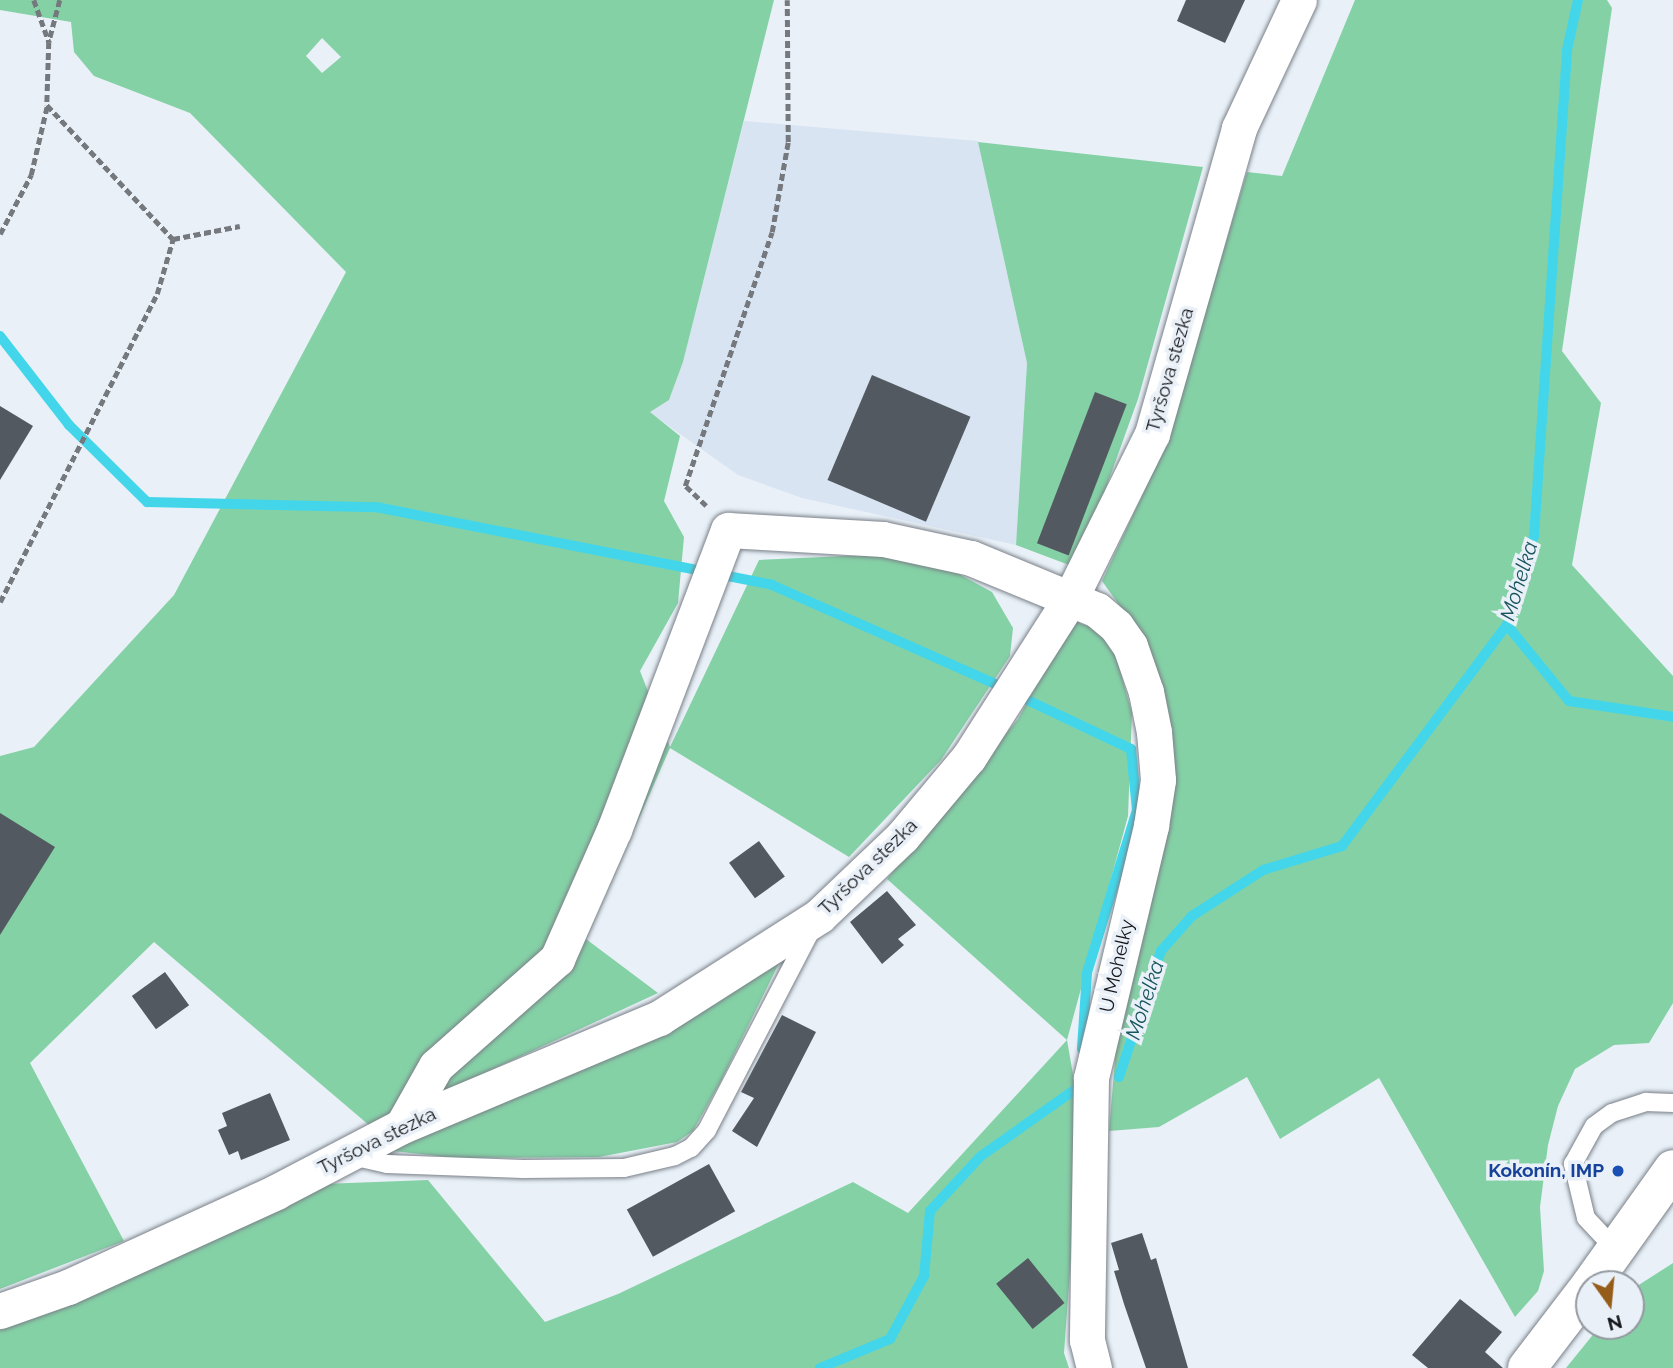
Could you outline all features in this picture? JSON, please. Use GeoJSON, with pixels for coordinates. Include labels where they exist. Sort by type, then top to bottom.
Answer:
{"type":"FeatureCollection","features":[{"type":"Feature","properties":{"kind":"street","name":"Tyršova stezka"},"geometry":{"type":"LineString","coordinates":[[0,1311],[68,1287],[252,1204],[402,1126],[659,1018],[818,916],[902,837],[969,757],[1070,599],[1152,434],[1239,128],[1299,0]]}},
{"type":"Feature","properties":{"kind":"street","name":"U Mohelky"},"geometry":{"type":"LineString","coordinates":[[728,530],[883,539],[971,558],[1097,610],[1116,626],[1130,646],[1146,692],[1158,780],[1091,1078],[1087,1340],[1094,1368]]}},
{"type":"Feature","properties":{"kind":"street"},"geometry":{"type":"LineString","coordinates":[[402,1126],[436,1066],[557,959],[614,830],[728,530]]}},
{"type":"Feature","properties":{"kind":"street"},"geometry":{"type":"LineString","coordinates":[[1601,1270],[1673,1169]]}},
{"type":"Feature","properties":{"kind":"street"},"geometry":{"type":"LineString","coordinates":[[1527,1368],[1575,1305]]}},
{"type":"Feature","properties":{"kind":"lane"},"geometry":{"type":"LineString","coordinates":[[346,1155],[387,1164],[523,1169],[624,1168],[675,1156],[691,1148],[707,1130],[818,916]]}},
{"type":"Feature","properties":{"kind":"lane"},"geometry":{"type":"LineString","coordinates":[[1616,1250],[1586,1218],[1573,1164],[1581,1144],[1612,1113],[1646,1102],[1673,1103]]}},
{"type":"Feature","properties":{"kind":"path"},"geometry":{"type":"LineString","coordinates":[[34,0],[49,42]]}},
{"type":"Feature","properties":{"kind":"path"},"geometry":{"type":"LineString","coordinates":[[0,234],[31,175],[47,105],[49,42],[60,0]]}},
{"type":"Feature","properties":{"kind":"path"},"geometry":{"type":"LineString","coordinates":[[728,530],[685,486],[772,232],[788,142],[787,0]]}},
{"type":"Feature","properties":{"kind":"path"},"geometry":{"type":"LineString","coordinates":[[47,105],[173,239]]}},
{"type":"Feature","properties":{"kind":"path"},"geometry":{"type":"LineString","coordinates":[[173,239],[240,226]]}},
{"type":"Feature","properties":{"kind":"path"},"geometry":{"type":"LineString","coordinates":[[0,602],[157,294],[173,239]]}},
{"type":"Feature","properties":{"kind":"shaded area"},"geometry":{"type":"Polygon","coordinates":[[[744,121],[978,141],[1027,363],[1016,545],[802,498],[738,475],[649,412],[669,400],[683,362],[744,121]]]}},
{"type":"Feature","properties":{"kind":"green space"},"geometry":{"type":"Polygon","coordinates":[[[0,0],[774,0],[683,362],[669,400],[650,412],[680,436],[664,501],[684,537],[678,603],[640,671],[670,747],[759,560],[889,554],[959,574],[992,592],[1013,628],[1010,656],[941,760],[849,857],[670,748],[586,939],[658,993],[370,1126],[154,942],[30,1063],[124,1241],[0,1289],[0,756],[34,747],[174,595],[346,272],[190,113],[94,76],[74,52],[71,22],[0,10],[0,0]],[[322,38],[306,56],[322,73],[341,57],[322,38]]]}},
{"type":"Feature","properties":{"kind":"green space"},"geometry":{"type":"Polygon","coordinates":[[[1355,0],[1607,0],[1612,8],[1562,351],[1601,403],[1572,565],[1673,676],[1673,1003],[1649,1043],[1614,1045],[1575,1069],[1558,1106],[1548,1145],[1540,1207],[1544,1271],[1538,1291],[1515,1317],[1379,1078],[1280,1139],[1247,1077],[1159,1127],[1109,1131],[1119,1013],[1170,774],[1165,695],[1134,626],[1102,581],[1163,451],[1247,172],[1282,176],[1355,0]]]}},
{"type":"Feature","properties":{"kind":"green space"},"geometry":{"type":"Polygon","coordinates":[[[978,142],[1203,167],[1138,399],[1077,568],[1016,545],[1027,363],[978,142]]]}},
{"type":"Feature","properties":{"kind":"green space"},"geometry":{"type":"Polygon","coordinates":[[[1071,620],[1096,629],[1114,649],[1132,713],[1128,816],[1067,1040],[887,879],[1018,719],[1071,620]]]}},
{"type":"Feature","properties":{"kind":"green space"},"geometry":{"type":"Polygon","coordinates":[[[784,953],[721,1081],[693,1131],[677,1142],[599,1157],[455,1158],[385,1150],[784,953]]]}},
{"type":"Feature","properties":{"kind":"green space"},"geometry":{"type":"Polygon","coordinates":[[[1067,1040],[1081,1120],[1064,1353],[1069,1368],[0,1368],[0,1330],[63,1306],[323,1184],[428,1180],[545,1322],[618,1294],[853,1182],[908,1213],[1067,1040]]]}},
{"type":"Feature","properties":{"kind":"green space"},"geometry":{"type":"Polygon","coordinates":[[[1673,1263],[1673,1368],[1566,1368],[1589,1340],[1645,1340],[1645,1281],[1673,1263]]]}},
{"type":"Feature","properties":{"kind":"building"},"geometry":{"type":"Polygon","coordinates":[[[1186,0],[1245,0],[1225,43],[1177,21],[1186,0]]]}},
{"type":"Feature","properties":{"kind":"building"},"geometry":{"type":"Polygon","coordinates":[[[872,375],[970,417],[926,522],[827,480],[872,375]]]}},
{"type":"Feature","properties":{"kind":"building"},"geometry":{"type":"Polygon","coordinates":[[[1095,392],[1127,404],[1069,555],[1037,543],[1095,392]]]}},
{"type":"Feature","properties":{"kind":"building"},"geometry":{"type":"Polygon","coordinates":[[[0,406],[33,426],[0,480],[0,406]]]}},
{"type":"Feature","properties":{"kind":"building"},"geometry":{"type":"Polygon","coordinates":[[[0,813],[55,847],[0,935],[0,813]]]}},
{"type":"Feature","properties":{"kind":"building"},"geometry":{"type":"Polygon","coordinates":[[[759,841],[785,877],[755,898],[729,863],[759,841]]]}},
{"type":"Feature","properties":{"kind":"building"},"geometry":{"type":"Polygon","coordinates":[[[887,891],[916,925],[898,939],[904,945],[882,964],[850,922],[887,891]]]}},
{"type":"Feature","properties":{"kind":"building"},"geometry":{"type":"Polygon","coordinates":[[[165,972],[189,1005],[156,1029],[132,996],[165,972]]]}},
{"type":"Feature","properties":{"kind":"building"},"geometry":{"type":"Polygon","coordinates":[[[782,1015],[816,1032],[757,1147],[732,1131],[754,1098],[741,1092],[782,1015]]]}},
{"type":"Feature","properties":{"kind":"building"},"geometry":{"type":"Polygon","coordinates":[[[270,1093],[290,1140],[241,1160],[238,1151],[229,1155],[218,1130],[227,1126],[222,1113],[270,1093]]]}},
{"type":"Feature","properties":{"kind":"building"},"geometry":{"type":"Polygon","coordinates":[[[709,1164],[735,1211],[653,1257],[627,1210],[709,1164]]]}},
{"type":"Feature","properties":{"kind":"building"},"geometry":{"type":"Polygon","coordinates":[[[1142,1233],[1151,1260],[1156,1258],[1188,1368],[1146,1368],[1124,1304],[1114,1271],[1119,1270],[1111,1243],[1142,1233]]]}},
{"type":"Feature","properties":{"kind":"building"},"geometry":{"type":"Polygon","coordinates":[[[1028,1258],[1065,1303],[1033,1329],[996,1284],[1028,1258]]]}},
{"type":"Feature","properties":{"kind":"building"},"geometry":{"type":"Polygon","coordinates":[[[1460,1299],[1502,1332],[1485,1352],[1503,1368],[1428,1368],[1412,1355],[1460,1299]]]}},
{"type":"Feature","properties":{"kind":"waterway","name":"Mohelka"},"geometry":{"type":"LineString","coordinates":[[1119,1077],[1161,951],[1192,916],[1263,870],[1342,846],[1507,625],[1534,536],[1567,50],[1578,0]]}},
{"type":"Feature","properties":{"kind":"waterway"},"geometry":{"type":"LineString","coordinates":[[0,336],[69,425],[147,502],[376,507],[772,585],[998,685]]}},
{"type":"Feature","properties":{"kind":"waterway"},"geometry":{"type":"LineString","coordinates":[[1507,625],[1569,701],[1673,717]]}},
{"type":"Feature","properties":{"kind":"waterway"},"geometry":{"type":"LineString","coordinates":[[1021,697],[1131,749],[1137,810],[1087,973],[1082,1049]]}},
{"type":"Feature","properties":{"kind":"waterway","name":"Mohelka"},"geometry":{"type":"LineString","coordinates":[[820,1368],[890,1339],[924,1276],[930,1211],[981,1156],[1080,1086]]}},
{"type":"Feature","properties":{"kind":"place","name":"Kokonín, IMP"},"geometry":{"type":"Point","coordinates":[1618,1171]}}]}
